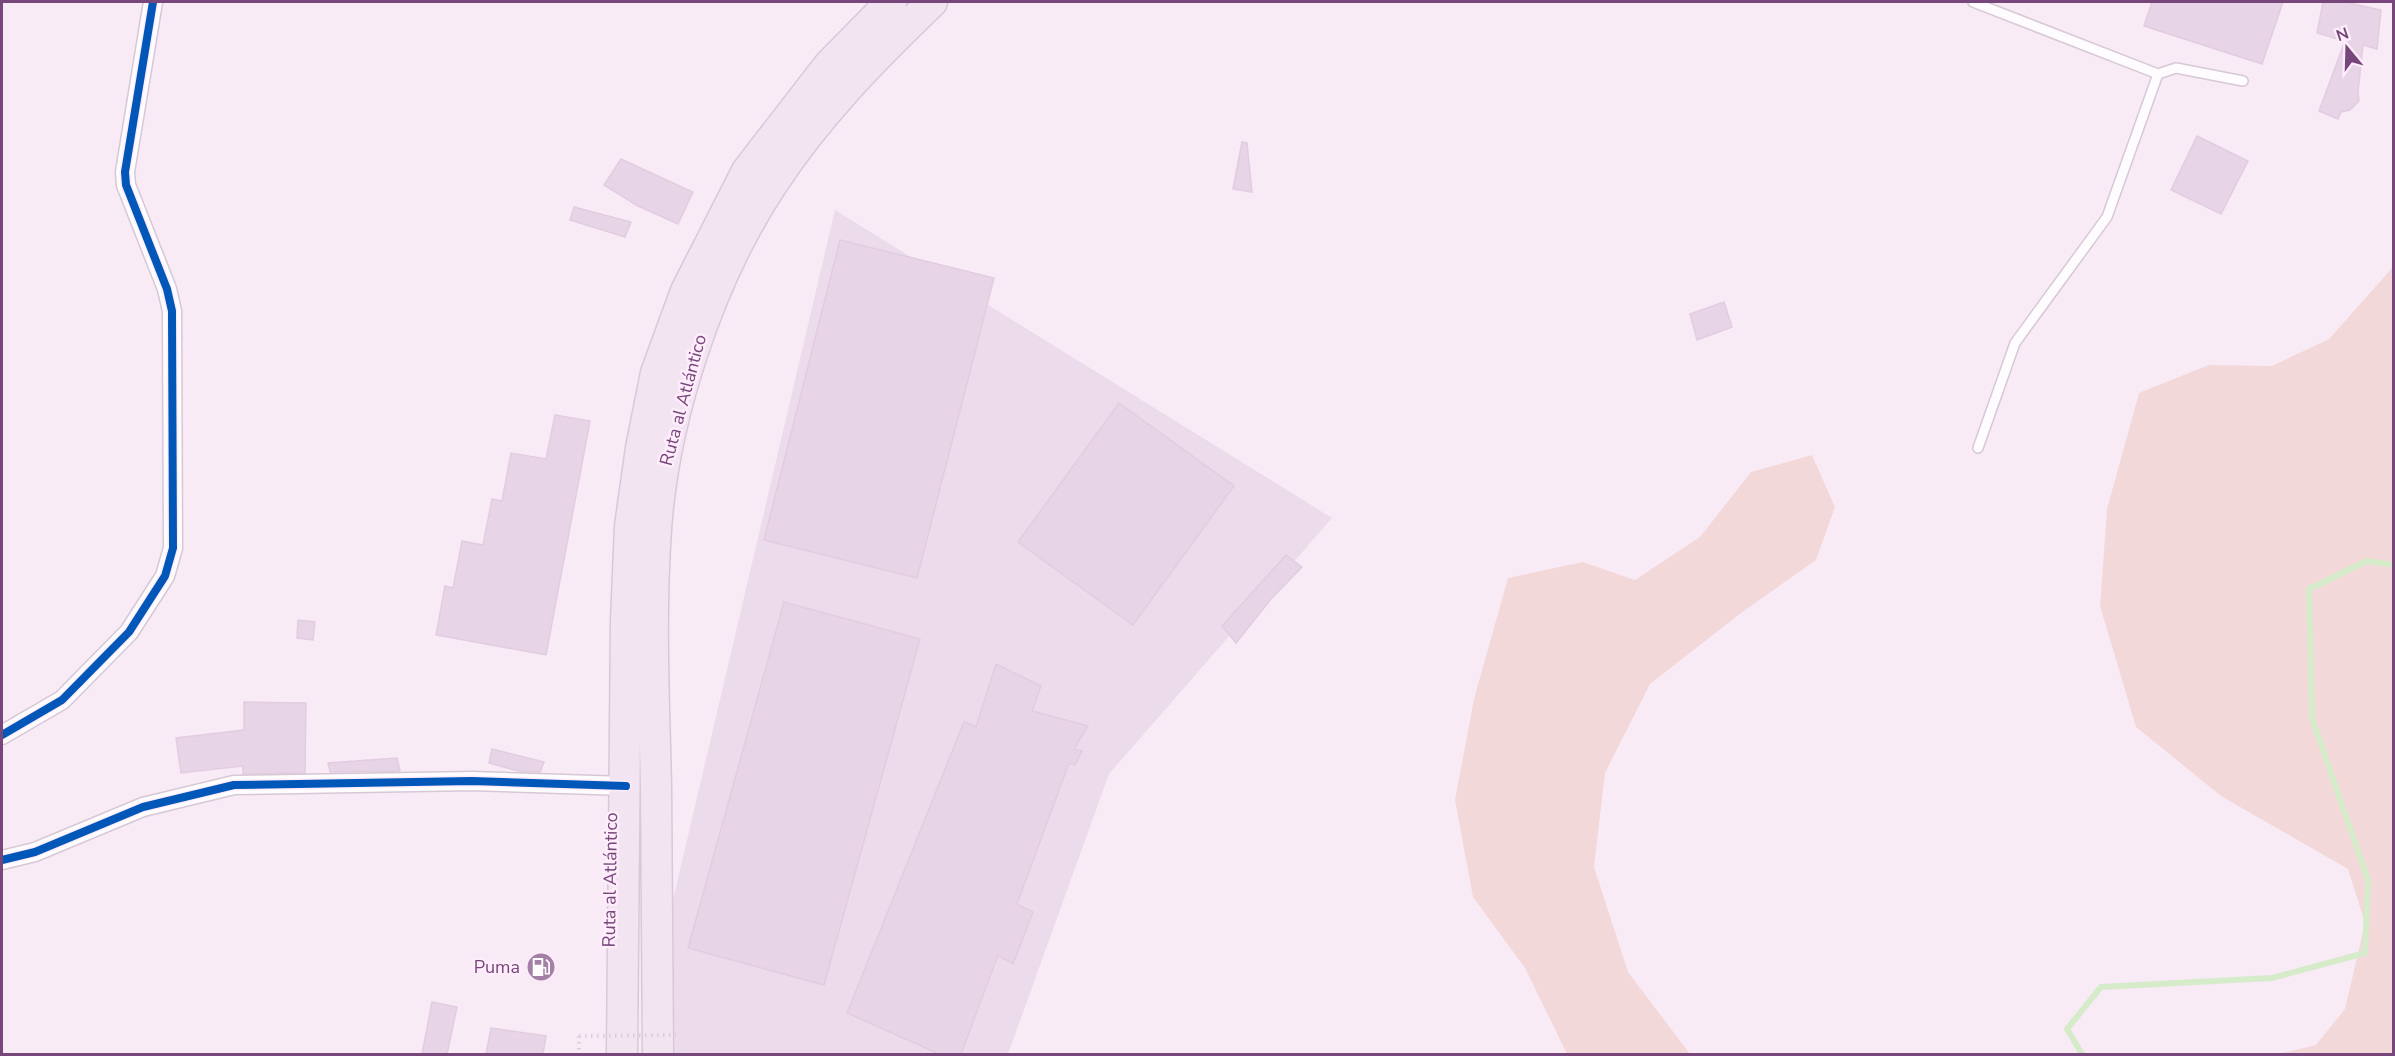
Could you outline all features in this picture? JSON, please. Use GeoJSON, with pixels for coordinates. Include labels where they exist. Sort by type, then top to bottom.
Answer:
{"type":"FeatureCollection","features":[{"type":"Feature","properties":{"kind":"highway","name":"Ruta al Atlántico"},"geometry":{"type":"LineString","coordinates":[[622,1054],[626,621],[630,526],[641,448],[656,373],[686,291],[747,171],[829,64],[891,2]]}},
{"type":"Feature","properties":{"kind":"highway","name":"Ruta al Atlántico"},"geometry":{"type":"LineString","coordinates":[[667,1045],[654,580],[656,526],[668,450],[685,381],[710,303],[738,242],[770,187],[803,139],[852,80],[932,2]]}},
{"type":"Feature","properties":{"kind":"street"},"geometry":{"type":"LineString","coordinates":[[2,735],[62,700],[129,632],[165,576],[173,548],[172,311],[167,289],[126,184],[125,172],[153,2]]}},
{"type":"Feature","properties":{"kind":"street"},"geometry":{"type":"LineString","coordinates":[[2,860],[35,852],[143,807],[234,785],[472,781],[626,786]]}},
{"type":"Feature","properties":{"kind":"lane"},"geometry":{"type":"LineString","coordinates":[[1973,2],[2158,74],[2176,68],[2243,81]]}},
{"type":"Feature","properties":{"kind":"lane"},"geometry":{"type":"LineString","coordinates":[[1978,448],[2015,343],[2108,217],[2158,74]]}},
{"type":"Feature","properties":{"kind":"path"},"geometry":{"type":"LineString","coordinates":[[579,1054],[579,1036],[667,1045]]}},
{"type":"Feature","properties":{"kind":"shaded area"},"geometry":{"type":"Polygon","coordinates":[[[835,210],[1332,518],[1109,774],[1008,1054],[670,1054],[668,921],[835,210]]]}},
{"type":"Feature","properties":{"kind":"shaded area"},"geometry":{"type":"Polygon","coordinates":[[[2393,267],[2393,1054],[2279,1054],[2316,1045],[2345,1009],[2365,923],[2348,869],[2221,796],[2136,727],[2100,606],[2107,509],[2139,393],[2209,365],[2272,366],[2329,339],[2393,267]]]}},
{"type":"Feature","properties":{"kind":"shaded area"},"geometry":{"type":"Polygon","coordinates":[[[1812,455],[1835,507],[1816,560],[1741,613],[1650,684],[1605,773],[1594,867],[1628,972],[1690,1054],[1567,1054],[1525,968],[1473,897],[1455,800],[1474,699],[1508,578],[1583,562],[1635,580],[1700,537],[1751,472],[1812,455]]]}},
{"type":"Feature","properties":{"kind":"building"},"geometry":{"type":"Polygon","coordinates":[[[2152,2],[2283,2],[2262,64],[2144,26],[2152,2]]]}},
{"type":"Feature","properties":{"kind":"building"},"geometry":{"type":"Polygon","coordinates":[[[2323,2],[2345,2],[2381,10],[2377,49],[2363,45],[2359,101],[2350,110],[2341,112],[2338,119],[2319,111],[2345,41],[2317,33],[2323,2]]]}},
{"type":"Feature","properties":{"kind":"building"},"geometry":{"type":"Polygon","coordinates":[[[2197,136],[2248,161],[2221,214],[2171,190],[2197,136]]]}},
{"type":"Feature","properties":{"kind":"building"},"geometry":{"type":"Polygon","coordinates":[[[1242,142],[1247,143],[1252,192],[1233,189],[1242,142]]]}},
{"type":"Feature","properties":{"kind":"building"},"geometry":{"type":"Polygon","coordinates":[[[621,159],[693,192],[678,224],[638,206],[604,185],[621,159]]]}},
{"type":"Feature","properties":{"kind":"building"},"geometry":{"type":"Polygon","coordinates":[[[574,207],[631,222],[625,237],[570,220],[574,207]]]}},
{"type":"Feature","properties":{"kind":"building"},"geometry":{"type":"Polygon","coordinates":[[[840,240],[994,278],[917,578],[764,540],[840,240]]]}},
{"type":"Feature","properties":{"kind":"building"},"geometry":{"type":"Polygon","coordinates":[[[1724,302],[1732,327],[1697,340],[1690,314],[1724,302]]]}},
{"type":"Feature","properties":{"kind":"building"},"geometry":{"type":"Polygon","coordinates":[[[1119,403],[1234,486],[1133,625],[1018,542],[1119,403]]]}},
{"type":"Feature","properties":{"kind":"building"},"geometry":{"type":"Polygon","coordinates":[[[555,415],[590,421],[546,655],[436,635],[445,586],[453,588],[462,541],[483,545],[492,499],[502,501],[511,453],[546,459],[555,415]]]}},
{"type":"Feature","properties":{"kind":"building"},"geometry":{"type":"Polygon","coordinates":[[[1286,555],[1302,567],[1271,599],[1236,643],[1222,626],[1286,555]]]}},
{"type":"Feature","properties":{"kind":"building"},"geometry":{"type":"Polygon","coordinates":[[[784,602],[920,639],[824,985],[688,948],[784,602]]]}},
{"type":"Feature","properties":{"kind":"building"},"geometry":{"type":"Polygon","coordinates":[[[298,620],[315,622],[313,640],[297,638],[298,620]]]}},
{"type":"Feature","properties":{"kind":"building"},"geometry":{"type":"Polygon","coordinates":[[[996,664],[1041,686],[1032,711],[1088,726],[1074,749],[1082,751],[1075,765],[1069,763],[1017,904],[1033,912],[1013,964],[998,955],[961,1054],[939,1054],[847,1013],[964,722],[976,727],[996,664]]]}},
{"type":"Feature","properties":{"kind":"building"},"geometry":{"type":"Polygon","coordinates":[[[244,702],[306,703],[305,773],[243,774],[243,766],[181,773],[176,738],[244,730],[244,702]]]}},
{"type":"Feature","properties":{"kind":"building"},"geometry":{"type":"Polygon","coordinates":[[[492,749],[544,762],[540,772],[518,771],[489,763],[492,749]]]}},
{"type":"Feature","properties":{"kind":"building"},"geometry":{"type":"Polygon","coordinates":[[[397,758],[400,771],[330,772],[328,763],[397,758]]]}},
{"type":"Feature","properties":{"kind":"building"},"geometry":{"type":"Polygon","coordinates":[[[432,1002],[457,1007],[447,1054],[422,1054],[432,1002]]]}},
{"type":"Feature","properties":{"kind":"building"},"geometry":{"type":"Polygon","coordinates":[[[491,1028],[546,1036],[543,1054],[486,1054],[491,1028]]]}},
{"type":"Feature","properties":{"kind":"waterway"},"geometry":{"type":"LineString","coordinates":[[2082,1054],[2067,1029],[2101,987],[2272,978],[2365,953],[2368,880],[2312,718],[2309,589],[2367,561],[2394,565]]}},
{"type":"Feature","properties":{"kind":"cycle path"},"geometry":{"type":"LineString","coordinates":[[2,735],[62,700],[129,632],[165,576],[173,548],[172,311],[167,289],[126,185],[125,172],[153,2]]}},
{"type":"Feature","properties":{"kind":"cycle path"},"geometry":{"type":"LineString","coordinates":[[2,860],[35,852],[143,807],[234,785],[472,781],[626,786]]}},
{"type":"Feature","properties":{"kind":"place","name":"Puma"},"geometry":{"type":"Point","coordinates":[541,967]}}]}
